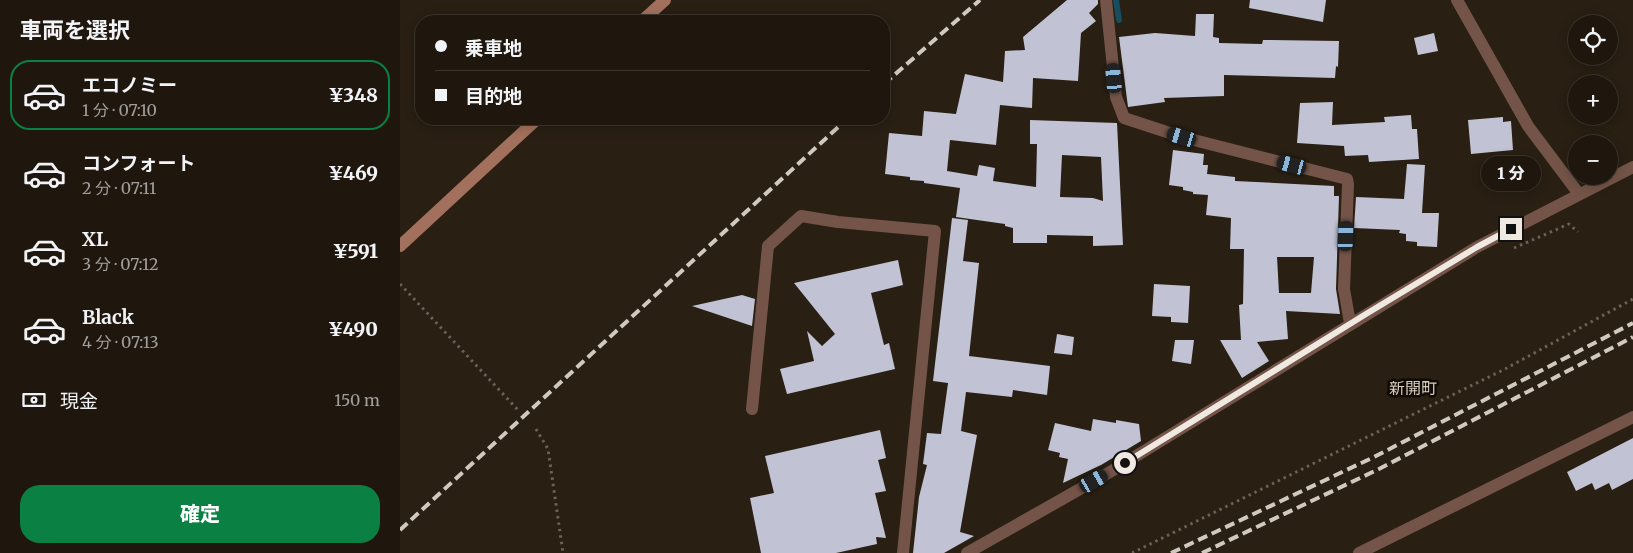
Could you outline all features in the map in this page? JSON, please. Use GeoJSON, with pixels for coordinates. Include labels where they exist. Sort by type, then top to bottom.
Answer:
{"type":"FeatureCollection","features":[{"type":"Feature","properties":{"kind":"street"},"geometry":{"type":"LineString","coordinates":[[649,15],[665,0]]}},
{"type":"Feature","properties":{"kind":"street"},"geometry":{"type":"LineString","coordinates":[[1106,0],[1116,97],[1124,118],[1182,137],[1347,179],[1344,289],[1350,323]]}},
{"type":"Feature","properties":{"kind":"street"},"geometry":{"type":"LineString","coordinates":[[1457,0],[1528,126],[1579,194]]}},
{"type":"Feature","properties":{"kind":"street"},"geometry":{"type":"LineString","coordinates":[[400,246],[531,125]]}},
{"type":"Feature","properties":{"kind":"street"},"geometry":{"type":"LineString","coordinates":[[967,553],[1110,472],[1350,323],[1477,247],[1633,167]]}},
{"type":"Feature","properties":{"kind":"street"},"geometry":{"type":"LineString","coordinates":[[752,408],[768,246],[801,216],[838,222],[935,231],[903,553]]}},
{"type":"Feature","properties":{"kind":"street"},"geometry":{"type":"LineString","coordinates":[[1359,553],[1633,417]]}},
{"type":"Feature","properties":{"kind":"path"},"geometry":{"type":"LineString","coordinates":[[400,284],[518,410]]}},
{"type":"Feature","properties":{"kind":"path"},"geometry":{"type":"LineString","coordinates":[[1132,553],[1505,369],[1633,299]]}},
{"type":"Feature","properties":{"kind":"path"},"geometry":{"type":"LineString","coordinates":[[536,429],[548,449],[563,553]]}},
{"type":"Feature","properties":{"kind":"building"},"geometry":{"type":"Polygon","coordinates":[[[1067,0],[1098,0],[1098,4],[1089,13],[1096,21],[1081,33],[1078,81],[1033,78],[1032,108],[1000,105],[996,145],[950,140],[947,171],[977,176],[979,165],[995,168],[993,181],[1036,187],[1037,144],[1030,144],[1030,120],[1117,123],[1123,245],[1093,246],[1093,236],[1047,235],[1047,243],[1013,243],[1013,228],[1005,226],[1005,224],[956,217],[960,188],[924,183],[924,181],[910,180],[910,177],[885,174],[889,133],[922,136],[924,111],[956,114],[965,74],[1003,82],[1005,51],[1025,50],[1023,37],[1067,0]],[[1062,155],[1060,197],[1093,198],[1103,201],[1101,157],[1062,155]]]}},
{"type":"Feature","properties":{"kind":"building"},"geometry":{"type":"Polygon","coordinates":[[[1250,0],[1326,0],[1323,22],[1249,8],[1250,0]]]}},
{"type":"Feature","properties":{"kind":"building"},"geometry":{"type":"Polygon","coordinates":[[[1196,14],[1214,14],[1213,37],[1219,38],[1219,43],[1262,44],[1263,40],[1339,41],[1338,67],[1336,66],[1335,78],[1224,75],[1224,96],[1164,98],[1165,102],[1128,107],[1119,37],[1155,33],[1195,36],[1196,14]]]}},
{"type":"Feature","properties":{"kind":"building"},"geometry":{"type":"Polygon","coordinates":[[[1434,33],[1438,51],[1418,55],[1414,38],[1434,33]]]}},
{"type":"Feature","properties":{"kind":"building"},"geometry":{"type":"Polygon","coordinates":[[[1333,102],[1332,125],[1385,122],[1384,117],[1411,115],[1412,129],[1417,129],[1419,159],[1369,162],[1368,155],[1345,156],[1344,146],[1297,143],[1300,103],[1333,102]]]}},
{"type":"Feature","properties":{"kind":"building"},"geometry":{"type":"Polygon","coordinates":[[[1503,117],[1503,122],[1511,121],[1513,150],[1471,154],[1468,120],[1503,117]]]}},
{"type":"Feature","properties":{"kind":"building"},"geometry":{"type":"Polygon","coordinates":[[[1173,150],[1204,154],[1203,165],[1208,165],[1207,174],[1235,177],[1235,181],[1334,186],[1334,196],[1339,196],[1336,289],[1340,314],[1286,311],[1288,339],[1257,342],[1269,361],[1242,378],[1220,340],[1241,340],[1239,305],[1243,304],[1244,249],[1230,249],[1231,218],[1206,215],[1208,195],[1193,194],[1193,192],[1183,190],[1183,187],[1169,185],[1173,150]],[[1277,257],[1279,293],[1311,293],[1314,257],[1277,257]]]}},
{"type":"Feature","properties":{"kind":"building"},"geometry":{"type":"Polygon","coordinates":[[[1407,164],[1425,165],[1422,213],[1439,213],[1437,247],[1417,246],[1417,242],[1406,241],[1406,234],[1399,233],[1400,230],[1354,228],[1356,197],[1404,199],[1407,164]]]}},
{"type":"Feature","properties":{"kind":"building"},"geometry":{"type":"Polygon","coordinates":[[[952,218],[968,220],[963,261],[979,263],[969,356],[1050,366],[1047,395],[1013,390],[1012,397],[966,392],[961,431],[977,435],[960,532],[974,536],[944,553],[913,553],[919,497],[927,465],[923,464],[927,433],[941,434],[948,383],[933,381],[952,218]]]}},
{"type":"Feature","properties":{"kind":"building"},"geometry":{"type":"Polygon","coordinates":[[[898,260],[903,285],[871,293],[884,345],[889,343],[895,369],[787,394],[780,369],[814,361],[807,331],[822,346],[835,334],[794,283],[898,260]]]}},
{"type":"Feature","properties":{"kind":"building"},"geometry":{"type":"Polygon","coordinates":[[[1154,284],[1190,286],[1188,323],[1171,322],[1171,317],[1152,316],[1154,284]]]}},
{"type":"Feature","properties":{"kind":"building"},"geometry":{"type":"Polygon","coordinates":[[[742,295],[755,299],[752,326],[692,306],[742,295]]]}},
{"type":"Feature","properties":{"kind":"building"},"geometry":{"type":"Polygon","coordinates":[[[1057,334],[1074,337],[1072,355],[1054,353],[1057,334]]]}},
{"type":"Feature","properties":{"kind":"building"},"geometry":{"type":"Polygon","coordinates":[[[1175,340],[1194,340],[1191,364],[1172,361],[1175,340]]]}},
{"type":"Feature","properties":{"kind":"building"},"geometry":{"type":"Polygon","coordinates":[[[1093,419],[1139,424],[1141,441],[1101,465],[1063,483],[1068,459],[1059,457],[1060,453],[1048,450],[1055,423],[1091,431],[1093,419]]]}},
{"type":"Feature","properties":{"kind":"building"},"geometry":{"type":"Polygon","coordinates":[[[880,430],[886,458],[878,460],[886,491],[875,493],[886,538],[876,537],[877,544],[836,553],[761,553],[750,498],[774,493],[765,456],[880,430]]]}},
{"type":"Feature","properties":{"kind":"building"},"geometry":{"type":"Polygon","coordinates":[[[1633,438],[1633,479],[1612,490],[1609,483],[1595,490],[1592,483],[1576,491],[1567,472],[1633,438]]]}},
{"type":"Feature","properties":{"kind":"waterway"},"geometry":{"type":"LineString","coordinates":[[1116,0],[1119,20]]}},
{"type":"Feature","properties":{"kind":"railway"},"geometry":{"type":"LineString","coordinates":[[890,79],[980,0]]}},
{"type":"Feature","properties":{"kind":"railway"},"geometry":{"type":"LineString","coordinates":[[400,530],[840,125]]}},
{"type":"Feature","properties":{"kind":"railway"},"geometry":{"type":"LineString","coordinates":[[1171,553],[1374,457],[1633,323]]}},
{"type":"Feature","properties":{"kind":"railway"},"geometry":{"type":"LineString","coordinates":[[1202,553],[1379,469],[1633,337]]}},
{"type":"Feature","properties":{"kind":"district","name":"新開町"},"geometry":{"type":"Point","coordinates":[1413,388]}},
{"type":"Feature","properties":{"kind":"route"},"geometry":{"type":"LineString","coordinates":[[1125,463],[1366,314],[1477,247],[1511,229]]}}]}
